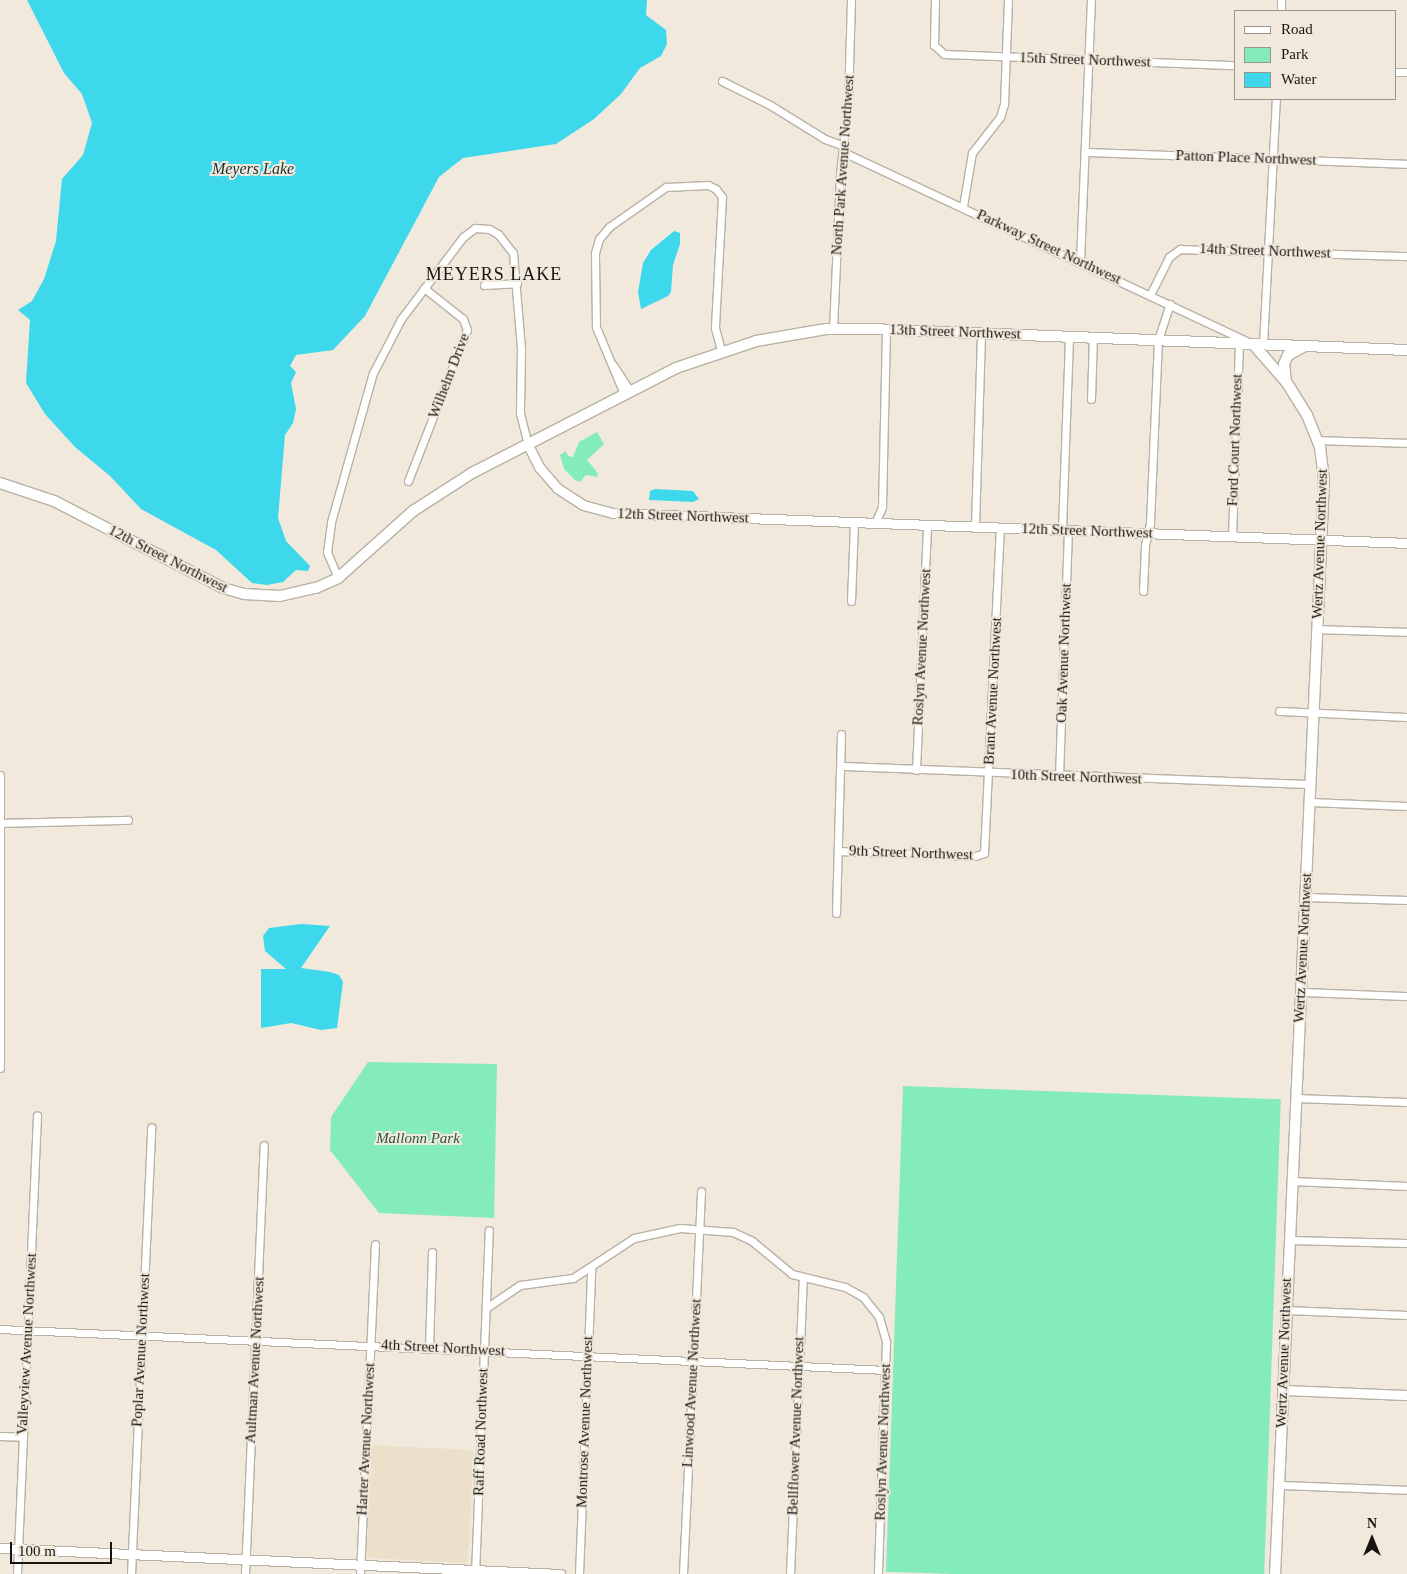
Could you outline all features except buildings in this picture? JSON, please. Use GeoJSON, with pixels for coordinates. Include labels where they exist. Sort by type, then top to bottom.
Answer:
{"type":"FeatureCollection","features":[{"type":"Feature","properties":{"kind":"main road","name":"13th Street Northwest"},"geometry":{"type":"LineString","coordinates":[[528,445],[627,392],[720,351],[776,336],[833,329],[886,329],[1407,350]]}},
{"type":"Feature","properties":{"kind":"main road","name":"Wertz Avenue Northwest"},"geometry":{"type":"LineString","coordinates":[[1258,345],[1305,410],[1318,440],[1324,475],[1275,1574]]}},
{"type":"Feature","properties":{"kind":"main road"},"geometry":{"type":"LineString","coordinates":[[1287,383],[1284,364],[1288,355],[1306,346]]}},
{"type":"Feature","properties":{"kind":"main road","name":"12th Street Northwest"},"geometry":{"type":"LineString","coordinates":[[0,483],[54,501],[234,592],[264,596],[291,595],[316,588],[338,578],[423,503],[464,477],[528,445]]}},
{"type":"Feature","properties":{"kind":"street","name":"North Park Avenue Northwest"},"geometry":{"type":"LineString","coordinates":[[833,329],[851,0]]}},
{"type":"Feature","properties":{"kind":"street","name":"15th Street Northwest"},"geometry":{"type":"LineString","coordinates":[[935,0],[933,39],[936,50],[944,54],[1234,65]]}},
{"type":"Feature","properties":{"kind":"street"},"geometry":{"type":"LineString","coordinates":[[963,206],[972,152],[1002,112],[1008,0]]}},
{"type":"Feature","properties":{"kind":"street"},"geometry":{"type":"LineString","coordinates":[[1080,261],[1091,0]]}},
{"type":"Feature","properties":{"kind":"street","name":"Parkway Street Northwest"},"geometry":{"type":"LineString","coordinates":[[722,81],[770,105],[844,149],[1258,345]]}},
{"type":"Feature","properties":{"kind":"street"},"geometry":{"type":"LineString","coordinates":[[1258,345],[1268,251],[1276,100]]}},
{"type":"Feature","properties":{"kind":"street","name":"Patton Place Northwest"},"geometry":{"type":"LineString","coordinates":[[1085,152],[1407,164]]}},
{"type":"Feature","properties":{"kind":"street"},"geometry":{"type":"LineString","coordinates":[[627,392],[611,363],[596,327],[594,259],[599,239],[609,227],[660,189],[679,184],[708,185],[716,189],[722,197],[715,328],[720,351]]}},
{"type":"Feature","properties":{"kind":"street"},"geometry":{"type":"LineString","coordinates":[[338,578],[327,547],[344,469],[373,373],[391,334],[424,288],[463,237],[480,228],[498,234],[509,244],[517,283],[520,413],[528,445]]}},
{"type":"Feature","properties":{"kind":"street","name":"14th Street Northwest"},"geometry":{"type":"LineString","coordinates":[[1150,295],[1169,257],[1180,249],[1407,256]]}},
{"type":"Feature","properties":{"kind":"street"},"geometry":{"type":"LineString","coordinates":[[484,285],[517,283]]}},
{"type":"Feature","properties":{"kind":"street","name":"Wilhelm Drive"},"geometry":{"type":"LineString","coordinates":[[408,481],[467,330],[463,319],[424,288]]}},
{"type":"Feature","properties":{"kind":"street"},"geometry":{"type":"LineString","coordinates":[[1143,591],[1148,533],[1158,340],[1170,304]]}},
{"type":"Feature","properties":{"kind":"street"},"geometry":{"type":"LineString","coordinates":[[875,523],[882,507],[886,329]]}},
{"type":"Feature","properties":{"kind":"street"},"geometry":{"type":"LineString","coordinates":[[975,526],[982,333]]}},
{"type":"Feature","properties":{"kind":"street","name":"Oak Avenue Northwest"},"geometry":{"type":"LineString","coordinates":[[1058,776],[1069,336]]}},
{"type":"Feature","properties":{"kind":"street"},"geometry":{"type":"LineString","coordinates":[[1091,399],[1094,337]]}},
{"type":"Feature","properties":{"kind":"street","name":"Ford Court Northwest"},"geometry":{"type":"LineString","coordinates":[[1232,536],[1239,344]]}},
{"type":"Feature","properties":{"kind":"street"},"geometry":{"type":"LineString","coordinates":[[1318,440],[1407,443]]}},
{"type":"Feature","properties":{"kind":"street","name":"12th Street Northwest"},"geometry":{"type":"LineString","coordinates":[[528,445],[538,467],[557,488],[578,502],[603,511],[1407,543]]}},
{"type":"Feature","properties":{"kind":"street"},"geometry":{"type":"LineString","coordinates":[[851,601],[854,522]]}},
{"type":"Feature","properties":{"kind":"street","name":"Roslyn Avenue Northwest"},"geometry":{"type":"LineString","coordinates":[[916,770],[928,525]]}},
{"type":"Feature","properties":{"kind":"street","name":"Brant Avenue Northwest"},"geometry":{"type":"LineString","coordinates":[[983,855],[989,773],[1000,527]]}},
{"type":"Feature","properties":{"kind":"street"},"geometry":{"type":"LineString","coordinates":[[1317,629],[1407,632]]}},
{"type":"Feature","properties":{"kind":"street"},"geometry":{"type":"LineString","coordinates":[[1279,711],[1407,717]]}},
{"type":"Feature","properties":{"kind":"street"},"geometry":{"type":"LineString","coordinates":[[836,913],[841,734]]}},
{"type":"Feature","properties":{"kind":"street","name":"10th Street Northwest"},"geometry":{"type":"LineString","coordinates":[[841,766],[1058,776],[1310,784]]}},
{"type":"Feature","properties":{"kind":"street"},"geometry":{"type":"LineString","coordinates":[[0,775],[0,1068]]}},
{"type":"Feature","properties":{"kind":"street"},"geometry":{"type":"LineString","coordinates":[[1310,802],[1407,806]]}},
{"type":"Feature","properties":{"kind":"street"},"geometry":{"type":"LineString","coordinates":[[1,823],[128,820]]}},
{"type":"Feature","properties":{"kind":"street","name":"9th Street Northwest"},"geometry":{"type":"LineString","coordinates":[[838,851],[983,855]]}},
{"type":"Feature","properties":{"kind":"street"},"geometry":{"type":"LineString","coordinates":[[1305,897],[1407,900]]}},
{"type":"Feature","properties":{"kind":"street"},"geometry":{"type":"LineString","coordinates":[[1301,992],[1407,996]]}},
{"type":"Feature","properties":{"kind":"street"},"geometry":{"type":"LineString","coordinates":[[1296,1098],[1407,1102]]}},
{"type":"Feature","properties":{"kind":"street","name":"Valleyview Avenue Northwest"},"geometry":{"type":"LineString","coordinates":[[17,1574],[37,1115]]}},
{"type":"Feature","properties":{"kind":"street","name":"Poplar Avenue Northwest"},"geometry":{"type":"LineString","coordinates":[[131,1574],[150,1127]]}},
{"type":"Feature","properties":{"kind":"street","name":"Aultman Avenue Northwest"},"geometry":{"type":"LineString","coordinates":[[246,1574],[264,1146]]}},
{"type":"Feature","properties":{"kind":"street"},"geometry":{"type":"LineString","coordinates":[[1292,1181],[1407,1186]]}},
{"type":"Feature","properties":{"kind":"street","name":"Linwood Avenue Northwest"},"geometry":{"type":"LineString","coordinates":[[684,1574],[701,1191]]}},
{"type":"Feature","properties":{"kind":"street"},"geometry":{"type":"LineString","coordinates":[[486,1308],[520,1285],[560,1282],[591,1269],[625,1243],[644,1234],[670,1228],[699,1228],[743,1236],[788,1272],[803,1278]]}},
{"type":"Feature","properties":{"kind":"street","name":"Raff Road Northwest"},"geometry":{"type":"LineString","coordinates":[[475,1572],[489,1230]]}},
{"type":"Feature","properties":{"kind":"street"},"geometry":{"type":"LineString","coordinates":[[1289,1240],[1407,1243]]}},
{"type":"Feature","properties":{"kind":"street","name":"Harter Avenue Northwest"},"geometry":{"type":"LineString","coordinates":[[360,1570],[375,1244]]}},
{"type":"Feature","properties":{"kind":"street"},"geometry":{"type":"LineString","coordinates":[[429,1348],[432,1252]]}},
{"type":"Feature","properties":{"kind":"street","name":"Montrose Avenue Northwest"},"geometry":{"type":"LineString","coordinates":[[579,1574],[591,1269]]}},
{"type":"Feature","properties":{"kind":"street","name":"Roslyn Avenue Northwest"},"geometry":{"type":"LineString","coordinates":[[803,1278],[854,1292],[877,1312],[884,1332],[886,1370],[878,1574]]}},
{"type":"Feature","properties":{"kind":"street","name":"Bellflower Avenue Northwest"},"geometry":{"type":"LineString","coordinates":[[790,1574],[803,1278]]}},
{"type":"Feature","properties":{"kind":"street"},"geometry":{"type":"LineString","coordinates":[[1286,1310],[1407,1315]]}},
{"type":"Feature","properties":{"kind":"street","name":"4th Street Northwest"},"geometry":{"type":"LineString","coordinates":[[0,1329],[256,1339],[886,1370]]}},
{"type":"Feature","properties":{"kind":"street"},"geometry":{"type":"LineString","coordinates":[[1282,1390],[1407,1395]]}},
{"type":"Feature","properties":{"kind":"street"},"geometry":{"type":"LineString","coordinates":[[0,1436],[22,1437]]}},
{"type":"Feature","properties":{"kind":"street"},"geometry":{"type":"LineString","coordinates":[[1279,1485],[1407,1490]]}},
{"type":"Feature","properties":{"kind":"street"},"geometry":{"type":"LineString","coordinates":[[0,1548],[246,1560],[360,1570],[560,1574]]}},
{"type":"Feature","properties":{"kind":"shaded area"},"geometry":{"type":"Polygon","coordinates":[[[372,1445],[474,1450],[468,1563],[366,1558],[372,1445]]]}},
{"type":"Feature","properties":{"kind":"green space"},"geometry":{"type":"Polygon","coordinates":[[[597,432],[604,444],[587,460],[598,473],[597,477],[586,475],[580,482],[575,480],[564,469],[560,455],[566,451],[568,456],[573,457],[579,442],[597,432]]]}},
{"type":"Feature","properties":{"kind":"green space","name":"Mallonn Park"},"geometry":{"type":"Polygon","coordinates":[[[368,1062],[497,1064],[494,1218],[379,1213],[330,1150],[331,1117],[368,1062]]]}},
{"type":"Feature","properties":{"kind":"green space"},"geometry":{"type":"Polygon","coordinates":[[[903,1086],[1281,1099],[1264,1574],[952,1574],[886,1572],[903,1086]]]}},
{"type":"Feature","properties":{"kind":"water","name":"Meyers Lake"},"geometry":{"type":"Polygon","coordinates":[[[27,0],[647,0],[646,15],[666,30],[667,44],[661,56],[640,68],[621,94],[594,119],[556,144],[463,158],[439,177],[365,316],[333,350],[296,355],[290,366],[296,372],[291,383],[296,409],[293,423],[285,435],[278,518],[286,541],[310,566],[308,571],[296,570],[283,582],[267,585],[252,583],[216,550],[141,509],[110,476],[75,447],[45,414],[26,383],[30,320],[18,310],[32,301],[44,279],[56,241],[62,179],[83,155],[92,123],[82,94],[64,73],[27,0]]]}},
{"type":"Feature","properties":{"kind":"water"},"geometry":{"type":"Polygon","coordinates":[[[674,231],[680,233],[680,244],[673,265],[671,292],[668,296],[641,309],[638,292],[643,263],[651,250],[674,231]]]}},
{"type":"Feature","properties":{"kind":"water"},"geometry":{"type":"Polygon","coordinates":[[[655,489],[693,491],[699,499],[693,502],[649,500],[650,491],[655,489]]]}},
{"type":"Feature","properties":{"kind":"water"},"geometry":{"type":"Polygon","coordinates":[[[301,924],[330,926],[301,968],[339,975],[343,982],[337,1028],[321,1030],[291,1023],[261,1028],[261,969],[286,969],[265,951],[263,936],[269,928],[301,924]]]}},
{"type":"Feature","properties":{"kind":"district","name":"MEYERS LAKE"},"geometry":{"type":"Point","coordinates":[494,274]}}]}
